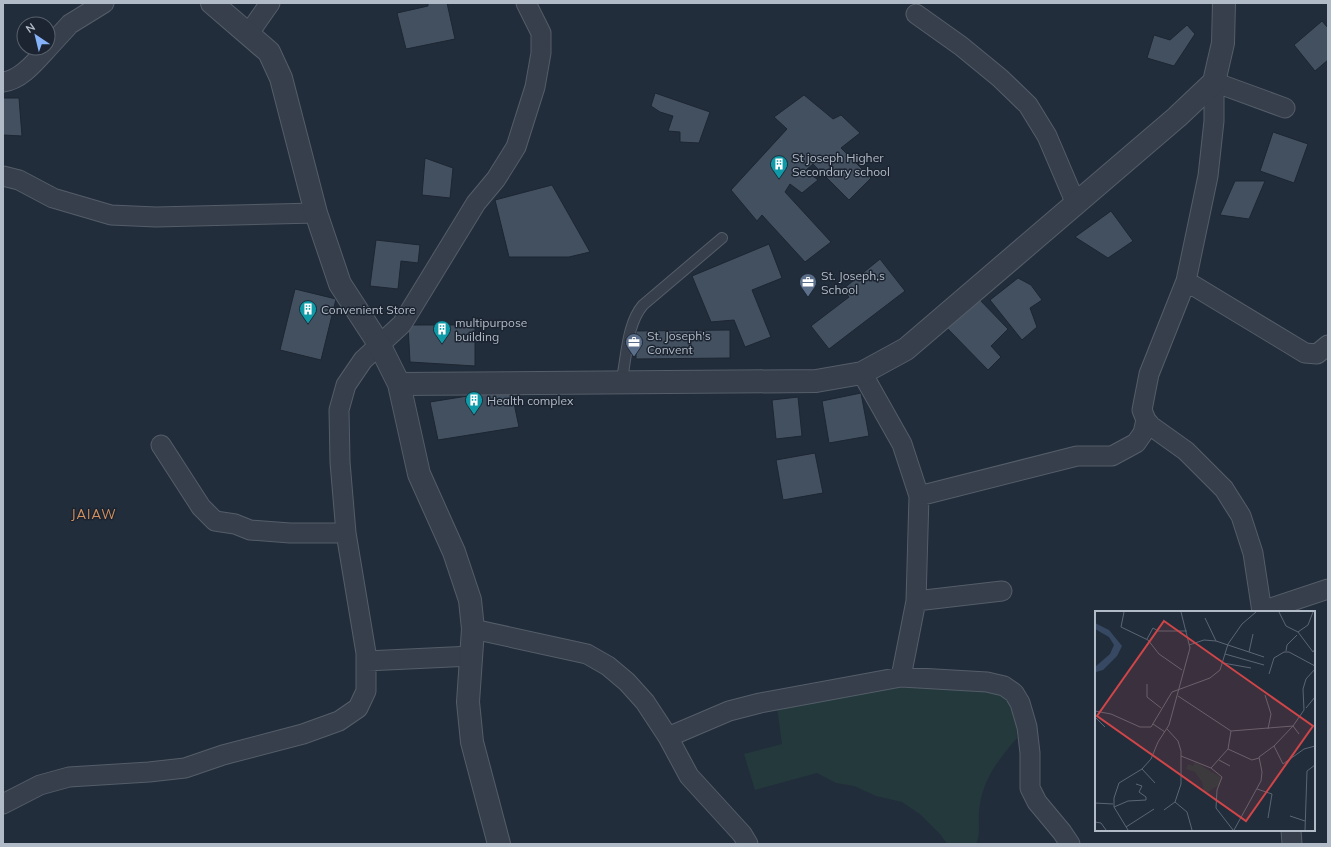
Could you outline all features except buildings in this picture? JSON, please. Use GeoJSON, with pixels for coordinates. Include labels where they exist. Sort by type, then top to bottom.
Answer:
{"type":"FeatureCollection","features":[{"type":"Feature","properties":{"kind":"street"},"geometry":{"type":"LineString","coordinates":[[56,39],[70,24],[104,3]]}},
{"type":"Feature","properties":{"kind":"street"},"geometry":{"type":"LineString","coordinates":[[212,3],[269,52],[282,78],[316,213],[340,284],[379,344],[399,384],[419,474],[454,552],[470,600],[473,629],[468,702],[472,742],[499,844]]}},
{"type":"Feature","properties":{"kind":"street"},"geometry":{"type":"LineString","coordinates":[[248,33],[270,3]]}},
{"type":"Feature","properties":{"kind":"street"},"geometry":{"type":"LineString","coordinates":[[3,804],[40,785],[69,777],[149,772],[185,768],[223,754],[303,734],[339,721],[358,708],[366,690],[366,661],[346,532],[340,462],[339,410],[346,385],[363,360],[402,324],[476,203],[496,179],[516,147],[535,87],[541,53],[541,33],[526,3]]}},
{"type":"Feature","properties":{"kind":"street"},"geometry":{"type":"LineString","coordinates":[[1224,3],[1223,43],[1214,82],[1214,121],[1208,176],[1186,281],[1149,374],[1142,410],[1146,420],[1159,432],[1186,451],[1218,484],[1241,516],[1253,553],[1262,611],[1328,589]]}},
{"type":"Feature","properties":{"kind":"street"},"geometry":{"type":"LineString","coordinates":[[916,14],[983,64],[1028,105],[1047,136],[1076,204]]}},
{"type":"Feature","properties":{"kind":"street"},"geometry":{"type":"LineString","coordinates":[[3,82],[9,82],[24,72],[40,56]]}},
{"type":"Feature","properties":{"kind":"street"},"geometry":{"type":"LineString","coordinates":[[399,384],[816,381],[862,372],[906,349],[1177,117],[1214,82]]}},
{"type":"Feature","properties":{"kind":"street"},"geometry":{"type":"LineString","coordinates":[[1214,82],[1285,108]]}},
{"type":"Feature","properties":{"kind":"street"},"geometry":{"type":"LineString","coordinates":[[3,176],[19,180],[53,198],[111,215],[156,217],[316,213]]}},
{"type":"Feature","properties":{"kind":"street"},"geometry":{"type":"LineString","coordinates":[[1186,281],[1305,353],[1317,354],[1328,345]]}},
{"type":"Feature","properties":{"kind":"street"},"geometry":{"type":"LineString","coordinates":[[862,372],[902,444],[919,496],[916,601],[901,678]]}},
{"type":"Feature","properties":{"kind":"street"},"geometry":{"type":"LineString","coordinates":[[919,496],[1077,456],[1112,456],[1136,443],[1143,433],[1146,420]]}},
{"type":"Feature","properties":{"kind":"street"},"geometry":{"type":"LineString","coordinates":[[161,445],[202,507],[215,521],[235,524],[250,530],[290,533],[346,532]]}},
{"type":"Feature","properties":{"kind":"street"},"geometry":{"type":"LineString","coordinates":[[916,601],[1002,591]]}},
{"type":"Feature","properties":{"kind":"street"},"geometry":{"type":"LineString","coordinates":[[473,629],[587,654],[608,666],[627,682],[645,702],[668,737],[689,776],[742,834],[748,844]]}},
{"type":"Feature","properties":{"kind":"street"},"geometry":{"type":"LineString","coordinates":[[366,661],[472,656]]}},
{"type":"Feature","properties":{"kind":"street"},"geometry":{"type":"LineString","coordinates":[[668,737],[728,711],[747,706],[901,678],[987,682],[1004,686],[1014,693],[1020,703],[1027,727],[1030,753],[1030,788],[1037,802],[1070,844]]}},
{"type":"Feature","properties":{"kind":"street"},"geometry":{"type":"LineString","coordinates":[[1291,831],[1292,844]]}},
{"type":"Feature","properties":{"kind":"lane"},"geometry":{"type":"LineString","coordinates":[[621,383],[631,327],[637,312],[643,305],[722,238]]}},
{"type":"Feature","properties":{"kind":"green space"},"geometry":{"type":"Polygon","coordinates":[[[937,687],[976,690],[993,693],[1006,699],[1014,707],[1017,738],[1003,754],[987,780],[979,811],[979,832],[976,844],[947,844],[940,834],[921,815],[902,802],[876,796],[854,786],[836,783],[817,773],[755,790],[744,754],[782,744],[777,707],[889,688],[937,687]]]}},
{"type":"Feature","properties":{"kind":"place","name":"St joseph Higher Secondary school"},"geometry":{"type":"Point","coordinates":[779,179]}},
{"type":"Feature","properties":{"kind":"place","name":"St. Joseph,s School"},"geometry":{"type":"Point","coordinates":[808,297]}},
{"type":"Feature","properties":{"kind":"place","name":"Convenient Store"},"geometry":{"type":"Point","coordinates":[308,324]}},
{"type":"Feature","properties":{"kind":"place","name":"multipurpose building"},"geometry":{"type":"Point","coordinates":[442,344]}},
{"type":"Feature","properties":{"kind":"place","name":"St. Joseph's Convent"},"geometry":{"type":"Point","coordinates":[634,357]}},
{"type":"Feature","properties":{"kind":"place","name":"Health complex"},"geometry":{"type":"Point","coordinates":[474,415]}},
{"type":"Feature","properties":{"kind":"district","name":"JAIAW"},"geometry":{"type":"Point","coordinates":[94,514]}}]}
